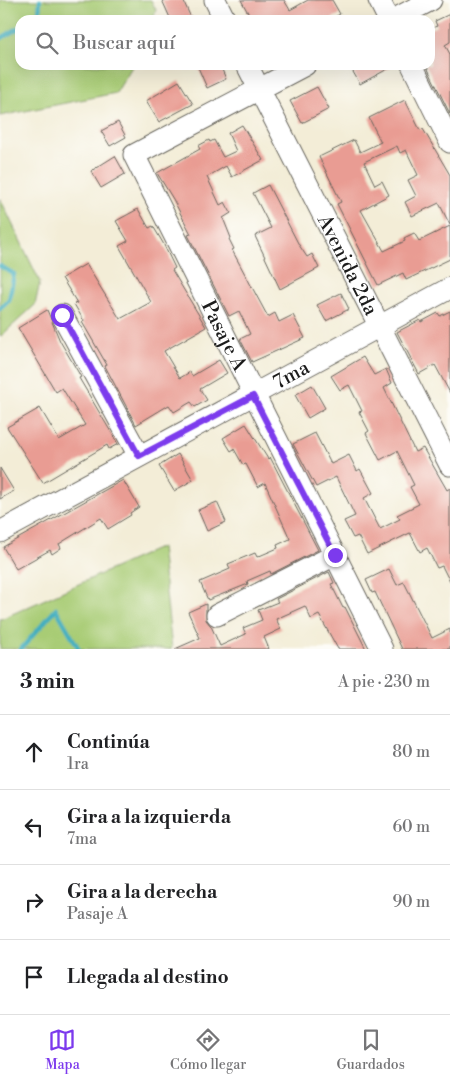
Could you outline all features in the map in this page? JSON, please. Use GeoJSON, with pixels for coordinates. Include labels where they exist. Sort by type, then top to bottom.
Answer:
{"type":"FeatureCollection","features":[{"type":"Feature","properties":{"kind":"street"},"geometry":{"type":"LineString","coordinates":[[214,0],[222,15]]}},
{"type":"Feature","properties":{"kind":"street"},"geometry":{"type":"LineString","coordinates":[[379,0],[386,15]]}},
{"type":"Feature","properties":{"kind":"street"},"geometry":{"type":"LineString","coordinates":[[402,15],[431,0]]}},
{"type":"Feature","properties":{"kind":"street","name":"Avenida 2da"},"geometry":{"type":"LineString","coordinates":[[250,70],[450,465]]}},
{"type":"Feature","properties":{"kind":"street"},"geometry":{"type":"LineString","coordinates":[[259,88],[295,70]]}},
{"type":"Feature","properties":{"kind":"street"},"geometry":{"type":"LineString","coordinates":[[414,70],[450,142]]}},
{"type":"Feature","properties":{"kind":"street","name":"Pasaje A"},"geometry":{"type":"LineString","coordinates":[[259,88],[134,155],[253,396],[382,649]]}},
{"type":"Feature","properties":{"kind":"street","name":"7ma"},"geometry":{"type":"LineString","coordinates":[[0,532],[450,288]]}},
{"type":"Feature","properties":{"kind":"street"},"geometry":{"type":"LineString","coordinates":[[62,315],[139,456]]}},
{"type":"Feature","properties":{"kind":"street"},"geometry":{"type":"LineString","coordinates":[[217,615],[335,555]]}},
{"type":"Feature","properties":{"kind":"green space"},"geometry":{"type":"Polygon","coordinates":[[[0,0],[151,0],[156,10],[154,15],[15,15],[15,70],[130,70],[116,93],[0,116],[0,0]]]}},
{"type":"Feature","properties":{"kind":"green space"},"geometry":{"type":"Polygon","coordinates":[[[0,198],[40,282],[35,305],[0,337],[0,198]]]}},
{"type":"Feature","properties":{"kind":"green space"},"geometry":{"type":"Polygon","coordinates":[[[161,547],[172,649],[0,649],[0,618],[161,547]]]}},
{"type":"Feature","properties":{"kind":"building"},"geometry":{"type":"Polygon","coordinates":[[[162,0],[183,0],[190,15],[169,15],[162,0]]]}},
{"type":"Feature","properties":{"kind":"building"},"geometry":{"type":"Polygon","coordinates":[[[241,0],[284,0],[290,10],[308,0],[332,0],[340,14],[338,15],[249,15],[241,0]]]}},
{"type":"Feature","properties":{"kind":"building"},"geometry":{"type":"Polygon","coordinates":[[[450,14],[450,42],[445,45],[450,54],[450,114],[428,70],[435,70],[435,27],[437,26],[435,21],[450,14]]]}},
{"type":"Feature","properties":{"kind":"building"},"geometry":{"type":"Polygon","coordinates":[[[199,70],[222,70],[226,79],[207,88],[199,70]]]}},
{"type":"Feature","properties":{"kind":"building"},"geometry":{"type":"Polygon","coordinates":[[[352,70],[386,70],[360,84],[352,70]]]}},
{"type":"Feature","properties":{"kind":"building"},"geometry":{"type":"Polygon","coordinates":[[[179,81],[193,104],[159,122],[146,101],[179,81]]]}},
{"type":"Feature","properties":{"kind":"building"},"geometry":{"type":"Polygon","coordinates":[[[317,87],[329,109],[302,123],[290,101],[317,87]]]}},
{"type":"Feature","properties":{"kind":"building"},"geometry":{"type":"Polygon","coordinates":[[[405,100],[420,130],[423,129],[450,175],[450,225],[439,203],[412,216],[405,202],[416,196],[408,180],[418,175],[406,150],[400,153],[397,146],[364,162],[375,185],[382,181],[389,195],[361,210],[384,251],[405,241],[404,238],[414,233],[419,241],[450,226],[450,259],[406,280],[403,273],[378,285],[337,204],[341,202],[319,157],[354,140],[360,152],[381,142],[369,118],[405,100]]]}},
{"type":"Feature","properties":{"kind":"building"},"geometry":{"type":"Polygon","coordinates":[[[118,122],[126,137],[110,146],[101,131],[118,122]]]}},
{"type":"Feature","properties":{"kind":"building"},"geometry":{"type":"Polygon","coordinates":[[[242,125],[263,160],[232,177],[226,166],[207,177],[220,205],[225,202],[231,213],[223,218],[231,238],[229,239],[234,249],[232,250],[268,317],[275,313],[279,322],[293,315],[305,338],[252,362],[240,339],[250,334],[239,311],[229,316],[188,235],[191,234],[157,173],[200,149],[198,146],[209,140],[210,142],[214,140],[223,157],[236,151],[228,133],[242,125]]]}},
{"type":"Feature","properties":{"kind":"building"},"geometry":{"type":"Polygon","coordinates":[[[115,156],[125,174],[101,188],[91,171],[115,156]]]}},
{"type":"Feature","properties":{"kind":"building"},"geometry":{"type":"Polygon","coordinates":[[[268,185],[299,245],[307,257],[312,254],[319,268],[280,289],[255,236],[271,228],[253,193],[268,185]]]}},
{"type":"Feature","properties":{"kind":"building"},"geometry":{"type":"Polygon","coordinates":[[[138,209],[149,228],[153,226],[163,243],[175,268],[172,270],[206,327],[164,351],[180,378],[190,372],[192,376],[219,360],[227,373],[200,389],[207,400],[195,407],[191,402],[174,412],[169,405],[136,425],[105,366],[107,365],[82,322],[84,321],[74,304],[77,303],[62,278],[86,264],[120,319],[151,302],[119,246],[128,241],[116,221],[138,209]]]}},
{"type":"Feature","properties":{"kind":"building"},"geometry":{"type":"Polygon","coordinates":[[[341,293],[349,309],[326,321],[317,305],[341,293]]]}},
{"type":"Feature","properties":{"kind":"building"},"geometry":{"type":"Polygon","coordinates":[[[47,310],[60,341],[81,377],[79,378],[118,444],[109,449],[107,445],[43,483],[7,427],[40,408],[59,440],[85,425],[62,388],[56,392],[18,328],[47,310]]]}},
{"type":"Feature","properties":{"kind":"building"},"geometry":{"type":"Polygon","coordinates":[[[450,311],[450,393],[435,365],[419,374],[397,332],[420,320],[421,322],[438,313],[440,316],[450,311]]]}},
{"type":"Feature","properties":{"kind":"building"},"geometry":{"type":"Polygon","coordinates":[[[363,357],[374,375],[386,369],[392,383],[384,388],[415,452],[423,448],[447,490],[450,488],[450,582],[442,566],[437,568],[427,548],[420,552],[410,533],[367,554],[358,536],[353,538],[344,521],[355,516],[336,477],[316,487],[293,444],[315,433],[331,464],[349,455],[357,471],[360,469],[373,493],[364,498],[380,529],[400,519],[397,515],[419,504],[410,487],[414,485],[397,451],[380,460],[366,433],[369,431],[359,412],[362,411],[349,385],[340,390],[331,376],[363,357]]]}},
{"type":"Feature","properties":{"kind":"building"},"geometry":{"type":"Polygon","coordinates":[[[312,385],[325,408],[308,418],[295,395],[312,385]]]}},
{"type":"Feature","properties":{"kind":"building"},"geometry":{"type":"Polygon","coordinates":[[[246,424],[268,459],[270,457],[318,550],[271,574],[270,571],[247,581],[248,584],[208,600],[200,582],[230,569],[228,564],[255,553],[257,557],[278,548],[277,545],[290,539],[265,483],[258,487],[246,464],[243,465],[234,449],[231,451],[223,438],[246,424]]]}},
{"type":"Feature","properties":{"kind":"building"},"geometry":{"type":"Polygon","coordinates":[[[178,454],[193,480],[174,491],[159,466],[178,454]]]}},
{"type":"Feature","properties":{"kind":"building"},"geometry":{"type":"Polygon","coordinates":[[[0,468],[14,491],[0,499],[0,468]]]}},
{"type":"Feature","properties":{"kind":"building"},"geometry":{"type":"Polygon","coordinates":[[[123,480],[139,507],[130,513],[131,515],[108,529],[101,518],[59,544],[61,548],[52,554],[50,550],[16,569],[3,547],[123,480]]]}},
{"type":"Feature","properties":{"kind":"building"},"geometry":{"type":"Polygon","coordinates":[[[217,502],[226,522],[207,531],[198,510],[217,502]]]}},
{"type":"Feature","properties":{"kind":"building"},"geometry":{"type":"Polygon","coordinates":[[[389,569],[397,585],[404,582],[432,638],[450,629],[450,649],[402,649],[375,592],[372,593],[366,580],[389,569]]]}},
{"type":"Feature","properties":{"kind":"building"},"geometry":{"type":"Polygon","coordinates":[[[329,572],[334,583],[331,584],[366,649],[338,649],[319,615],[311,619],[305,606],[276,619],[281,629],[264,637],[269,649],[175,649],[200,638],[188,612],[206,604],[206,620],[211,626],[220,646],[246,634],[243,628],[262,620],[258,610],[278,602],[276,599],[329,572]]]}},
{"type":"Feature","properties":{"kind":"waterway"},"geometry":{"type":"LineString","coordinates":[[39,15],[40,0]]}},
{"type":"Feature","properties":{"kind":"waterway"},"geometry":{"type":"LineString","coordinates":[[0,39],[15,30]]}},
{"type":"Feature","properties":{"kind":"waterway"},"geometry":{"type":"LineString","coordinates":[[0,266],[14,274],[9,300],[0,309]]}},
{"type":"Feature","properties":{"kind":"waterway"},"geometry":{"type":"LineString","coordinates":[[21,649],[56,609],[79,649]]}},
{"type":"Feature","properties":{"kind":"route"},"geometry":{"type":"LineString","coordinates":[[62,315],[139,456],[253,396],[335,555]]}}]}
